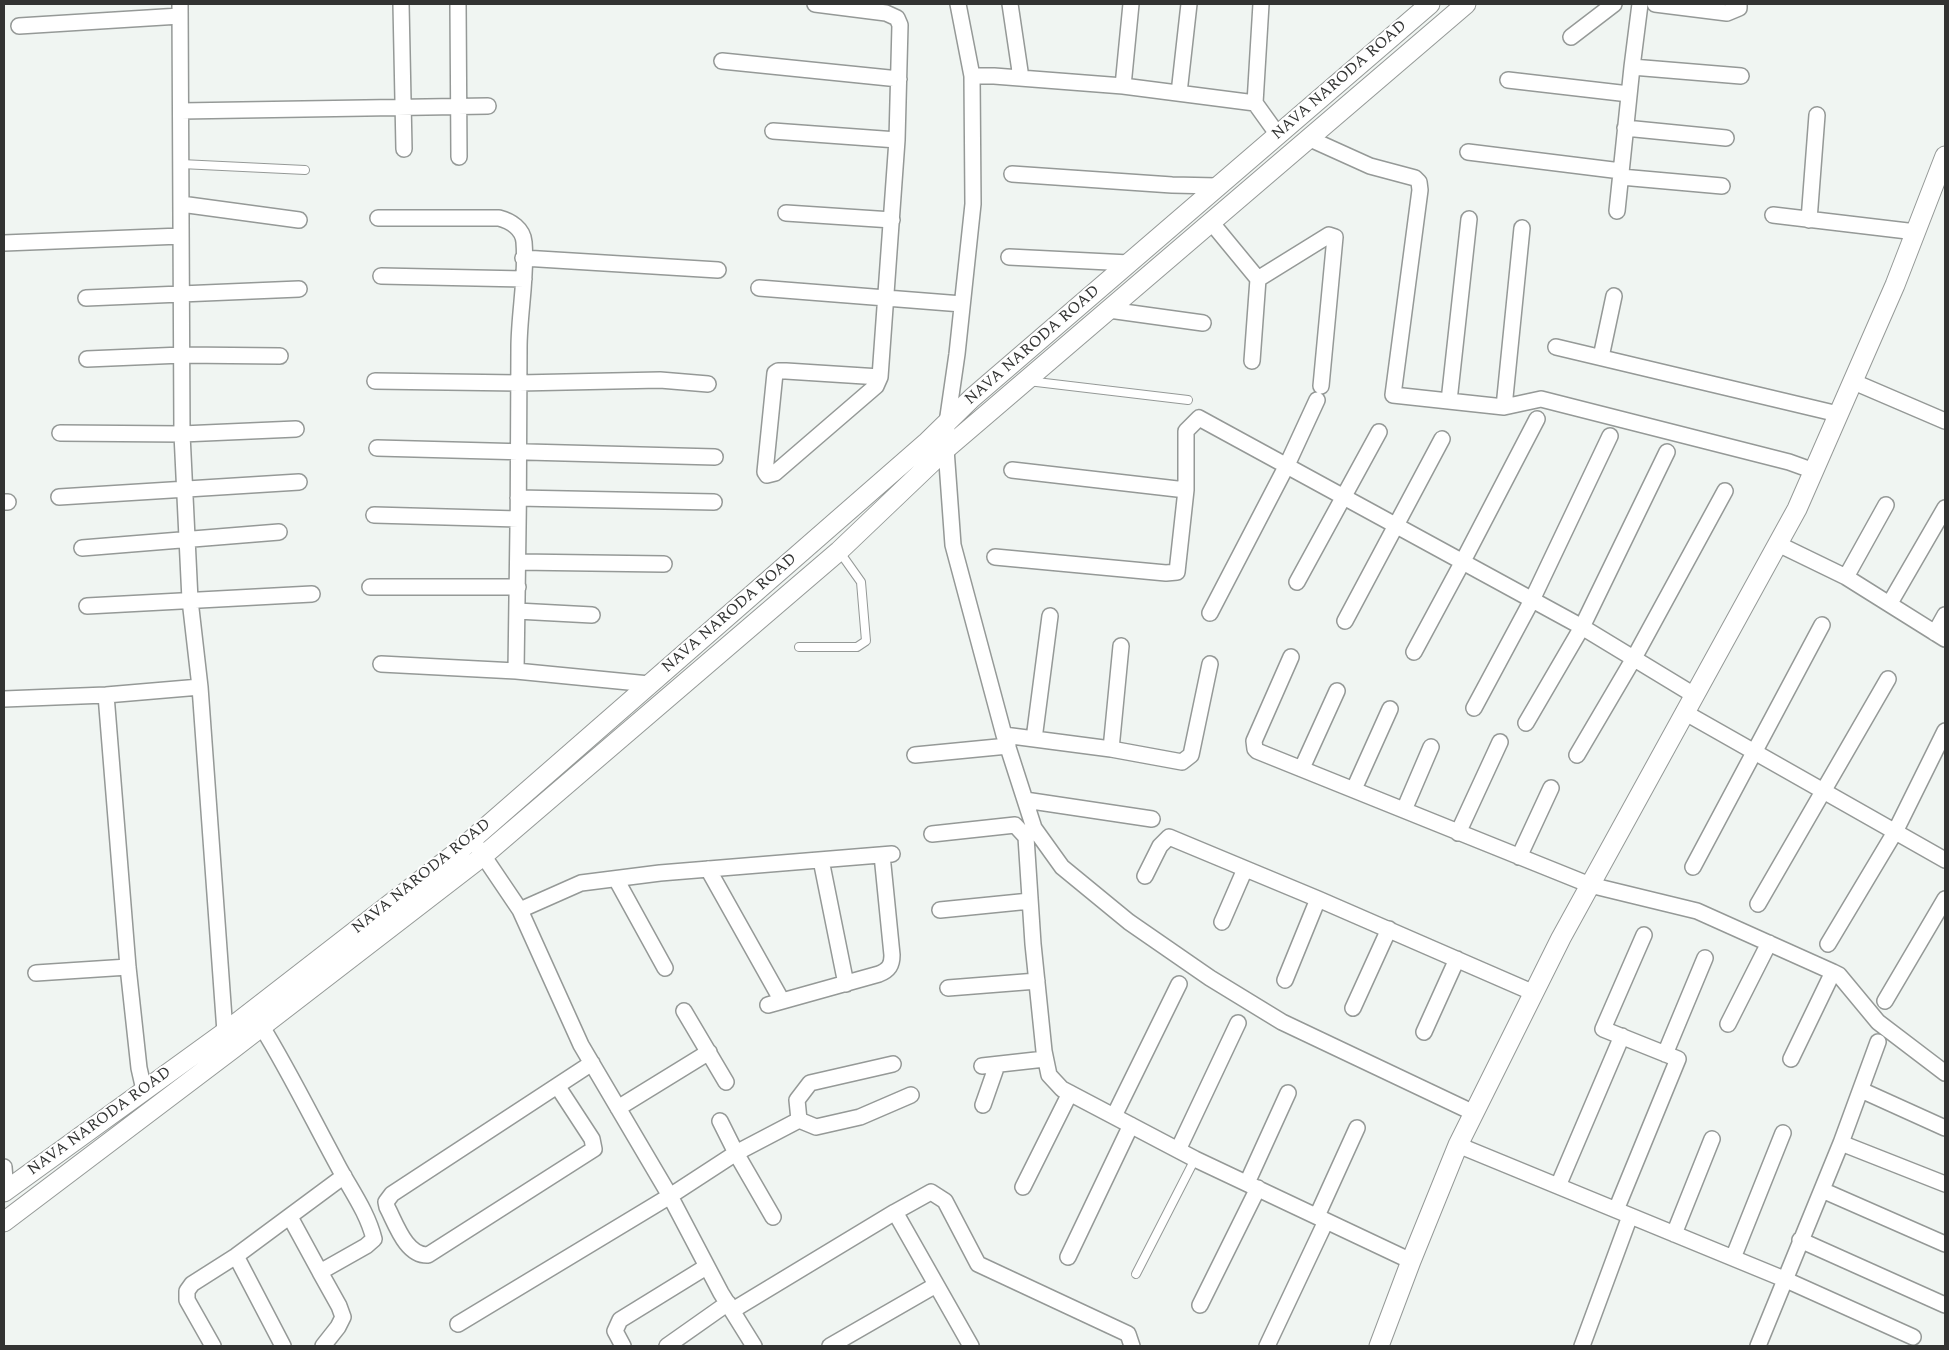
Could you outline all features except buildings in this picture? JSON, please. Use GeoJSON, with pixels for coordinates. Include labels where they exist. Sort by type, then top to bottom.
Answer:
{"type":"FeatureCollection","features":[{"type":"Feature","properties":{"kind":"street"},"geometry":{"type":"LineString","coordinates":[[400,4],[404,149]]}},
{"type":"Feature","properties":{"kind":"street"},"geometry":{"type":"LineString","coordinates":[[458,4],[459,157]]}},
{"type":"Feature","properties":{"kind":"street"},"geometry":{"type":"LineString","coordinates":[[816,4],[886,13],[897,18],[900,25],[897,140],[880,377],[876,386],[775,473],[768,475],[765,472],[775,373],[786,371],[880,377]]}},
{"type":"Feature","properties":{"kind":"street"},"geometry":{"type":"LineString","coordinates":[[958,4],[972,76],[972,204],[947,423],[946,449],[952,545],[1006,740],[1034,828],[1062,867],[1129,922],[1210,978],[1282,1022],[1474,1113]]}},
{"type":"Feature","properties":{"kind":"street"},"geometry":{"type":"LineString","coordinates":[[1010,4],[1021,78]]}},
{"type":"Feature","properties":{"kind":"street"},"geometry":{"type":"LineString","coordinates":[[1123,86],[1131,4]]}},
{"type":"Feature","properties":{"kind":"street"},"geometry":{"type":"LineString","coordinates":[[1179,93],[1189,4]]}},
{"type":"Feature","properties":{"kind":"street"},"geometry":{"type":"LineString","coordinates":[[1261,4],[1255,103],[1278,135]]}},
{"type":"Feature","properties":{"kind":"street","name":"NAVA NARODA ROAD"},"geometry":{"type":"LineString","coordinates":[[5,1191],[225,1032],[472,839],[926,444],[972,398],[1430,4]]}},
{"type":"Feature","properties":{"kind":"street","name":"NAVA NARODA ROAD"},"geometry":{"type":"LineString","coordinates":[[4,1222],[262,1027],[483,856],[839,551],[946,449],[1466,4]]}},
{"type":"Feature","properties":{"kind":"street"},"geometry":{"type":"LineString","coordinates":[[1571,38],[1614,4]]}},
{"type":"Feature","properties":{"kind":"street"},"geometry":{"type":"LineString","coordinates":[[1617,211],[1640,4]]}},
{"type":"Feature","properties":{"kind":"street"},"geometry":{"type":"LineString","coordinates":[[1655,4],[1728,13],[1739,8],[1739,4]]}},
{"type":"Feature","properties":{"kind":"street"},"geometry":{"type":"LineString","coordinates":[[19,26],[180,10],[182,434],[190,600],[200,687],[225,1032],[234,1048]]}},
{"type":"Feature","properties":{"kind":"street"},"geometry":{"type":"LineString","coordinates":[[722,62],[899,78]]}},
{"type":"Feature","properties":{"kind":"street"},"geometry":{"type":"LineString","coordinates":[[1632,67],[1742,76]]}},
{"type":"Feature","properties":{"kind":"street"},"geometry":{"type":"LineString","coordinates":[[972,76],[1123,86],[1255,103]]}},
{"type":"Feature","properties":{"kind":"street"},"geometry":{"type":"LineString","coordinates":[[1508,80],[1629,94]]}},
{"type":"Feature","properties":{"kind":"street"},"geometry":{"type":"LineString","coordinates":[[181,112],[488,106]]}},
{"type":"Feature","properties":{"kind":"street"},"geometry":{"type":"LineString","coordinates":[[1809,220],[1817,115]]}},
{"type":"Feature","properties":{"kind":"street"},"geometry":{"type":"LineString","coordinates":[[1625,128],[1726,138]]}},
{"type":"Feature","properties":{"kind":"street"},"geometry":{"type":"LineString","coordinates":[[773,131],[897,140]]}},
{"type":"Feature","properties":{"kind":"street"},"geometry":{"type":"LineString","coordinates":[[1308,138],[1370,166],[1408,175],[1419,182],[1420,190],[1393,395],[1504,407],[1541,399],[1789,462],[1814,471]]}},
{"type":"Feature","properties":{"kind":"street"},"geometry":{"type":"LineString","coordinates":[[1468,152],[1621,174],[1722,186]]}},
{"type":"Feature","properties":{"kind":"street"},"geometry":{"type":"LineString","coordinates":[[1379,1346],[1410,1261],[1458,1145],[1534,993],[1684,712],[1798,509],[1838,414],[1854,382],[1945,156]]}},
{"type":"Feature","properties":{"kind":"street"},"geometry":{"type":"LineString","coordinates":[[1012,174],[1172,186],[1217,186]]}},
{"type":"Feature","properties":{"kind":"street"},"geometry":{"type":"LineString","coordinates":[[181,204],[299,220]]}},
{"type":"Feature","properties":{"kind":"street"},"geometry":{"type":"LineString","coordinates":[[786,213],[892,220]]}},
{"type":"Feature","properties":{"kind":"street"},"geometry":{"type":"LineString","coordinates":[[1774,215],[1916,232]]}},
{"type":"Feature","properties":{"kind":"street"},"geometry":{"type":"LineString","coordinates":[[378,218],[499,218],[509,220],[522,233],[524,242],[524,279],[519,340],[516,670]]}},
{"type":"Feature","properties":{"kind":"street"},"geometry":{"type":"LineString","coordinates":[[1448,402],[1469,219]]}},
{"type":"Feature","properties":{"kind":"street"},"geometry":{"type":"LineString","coordinates":[[1211,222],[1258,279],[1252,361]]}},
{"type":"Feature","properties":{"kind":"street"},"geometry":{"type":"LineString","coordinates":[[1504,407],[1522,228]]}},
{"type":"Feature","properties":{"kind":"street"},"geometry":{"type":"LineString","coordinates":[[1210,613],[1287,465],[1319,393],[1335,237],[1329,235],[1258,279]]}},
{"type":"Feature","properties":{"kind":"street"},"geometry":{"type":"LineString","coordinates":[[4,243],[181,236]]}},
{"type":"Feature","properties":{"kind":"street"},"geometry":{"type":"LineString","coordinates":[[1009,257],[1129,263]]}},
{"type":"Feature","properties":{"kind":"street"},"geometry":{"type":"LineString","coordinates":[[523,258],[718,270]]}},
{"type":"Feature","properties":{"kind":"street"},"geometry":{"type":"LineString","coordinates":[[381,276],[524,279]]}},
{"type":"Feature","properties":{"kind":"street"},"geometry":{"type":"LineString","coordinates":[[758,288],[962,304]]}},
{"type":"Feature","properties":{"kind":"street"},"geometry":{"type":"LineString","coordinates":[[86,298],[299,289]]}},
{"type":"Feature","properties":{"kind":"street"},"geometry":{"type":"LineString","coordinates":[[1601,357],[1614,296]]}},
{"type":"Feature","properties":{"kind":"street"},"geometry":{"type":"LineString","coordinates":[[1109,310],[1203,323]]}},
{"type":"Feature","properties":{"kind":"street"},"geometry":{"type":"LineString","coordinates":[[1556,347],[1838,414]]}},
{"type":"Feature","properties":{"kind":"street"},"geometry":{"type":"LineString","coordinates":[[87,359],[182,354],[280,356]]}},
{"type":"Feature","properties":{"kind":"street"},"geometry":{"type":"LineString","coordinates":[[375,381],[519,383],[660,380],[708,384]]}},
{"type":"Feature","properties":{"kind":"street"},"geometry":{"type":"LineString","coordinates":[[1854,382],[1945,421]]}},
{"type":"Feature","properties":{"kind":"street"},"geometry":{"type":"LineString","coordinates":[[995,557],[1166,573],[1176,572],[1186,490],[1186,431],[1199,418],[1582,627],[1694,696]]}},
{"type":"Feature","properties":{"kind":"street"},"geometry":{"type":"LineString","coordinates":[[1414,652],[1536,418]]}},
{"type":"Feature","properties":{"kind":"street"},"geometry":{"type":"LineString","coordinates":[[60,433],[182,434],[296,429]]}},
{"type":"Feature","properties":{"kind":"street"},"geometry":{"type":"LineString","coordinates":[[1297,582],[1379,432]]}},
{"type":"Feature","properties":{"kind":"street"},"geometry":{"type":"LineString","coordinates":[[1474,708],[1532,600],[1610,436]]}},
{"type":"Feature","properties":{"kind":"street"},"geometry":{"type":"LineString","coordinates":[[1345,621],[1442,438]]}},
{"type":"Feature","properties":{"kind":"street"},"geometry":{"type":"LineString","coordinates":[[377,448],[715,457]]}},
{"type":"Feature","properties":{"kind":"street"},"geometry":{"type":"LineString","coordinates":[[1526,723],[1582,627],[1667,452]]}},
{"type":"Feature","properties":{"kind":"street"},"geometry":{"type":"LineString","coordinates":[[1012,470],[1186,490]]}},
{"type":"Feature","properties":{"kind":"street"},"geometry":{"type":"LineString","coordinates":[[59,496],[299,482]]}},
{"type":"Feature","properties":{"kind":"street"},"geometry":{"type":"LineString","coordinates":[[1577,755],[1634,658],[1725,491]]}},
{"type":"Feature","properties":{"kind":"street"},"geometry":{"type":"LineString","coordinates":[[518,498],[714,502]]}},
{"type":"Feature","properties":{"kind":"street"},"geometry":{"type":"LineString","coordinates":[[1846,577],[1886,505]]}},
{"type":"Feature","properties":{"kind":"street"},"geometry":{"type":"LineString","coordinates":[[1890,603],[1945,508]]}},
{"type":"Feature","properties":{"kind":"street"},"geometry":{"type":"LineString","coordinates":[[374,515],[518,519]]}},
{"type":"Feature","properties":{"kind":"street"},"geometry":{"type":"LineString","coordinates":[[82,548],[280,532]]}},
{"type":"Feature","properties":{"kind":"street"},"geometry":{"type":"LineString","coordinates":[[1778,544],[1846,577],[1940,636],[1945,615]]}},
{"type":"Feature","properties":{"kind":"street"},"geometry":{"type":"LineString","coordinates":[[518,562],[664,564]]}},
{"type":"Feature","properties":{"kind":"street"},"geometry":{"type":"LineString","coordinates":[[370,587],[518,586]]}},
{"type":"Feature","properties":{"kind":"street"},"geometry":{"type":"LineString","coordinates":[[87,606],[312,594]]}},
{"type":"Feature","properties":{"kind":"street"},"geometry":{"type":"LineString","coordinates":[[517,611],[592,614]]}},
{"type":"Feature","properties":{"kind":"street"},"geometry":{"type":"LineString","coordinates":[[1034,739],[1050,616]]}},
{"type":"Feature","properties":{"kind":"street"},"geometry":{"type":"LineString","coordinates":[[1693,867],[1822,625]]}},
{"type":"Feature","properties":{"kind":"street"},"geometry":{"type":"LineString","coordinates":[[1111,749],[1121,646]]}},
{"type":"Feature","properties":{"kind":"street"},"geometry":{"type":"LineString","coordinates":[[1291,657],[1254,745],[1257,751],[1590,885],[1697,910],[1833,972],[1839,975],[1878,1022],[1945,1073]]}},
{"type":"Feature","properties":{"kind":"street"},"geometry":{"type":"LineString","coordinates":[[381,664],[516,670],[648,684]]}},
{"type":"Feature","properties":{"kind":"street"},"geometry":{"type":"LineString","coordinates":[[915,755],[1006,740],[1034,739],[1111,749],[1182,762],[1191,755],[1210,664]]}},
{"type":"Feature","properties":{"kind":"street"},"geometry":{"type":"LineString","coordinates":[[1758,904],[1888,679]]}},
{"type":"Feature","properties":{"kind":"street"},"geometry":{"type":"LineString","coordinates":[[4,699],[106,695],[200,687]]}},
{"type":"Feature","properties":{"kind":"street"},"geometry":{"type":"LineString","coordinates":[[1302,768],[1337,691]]}},
{"type":"Feature","properties":{"kind":"street"},"geometry":{"type":"LineString","coordinates":[[106,695],[128,967],[139,1068],[144,1090]]}},
{"type":"Feature","properties":{"kind":"street"},"geometry":{"type":"LineString","coordinates":[[1354,789],[1390,708]]}},
{"type":"Feature","properties":{"kind":"street"},"geometry":{"type":"LineString","coordinates":[[1684,712],[1945,860]]}},
{"type":"Feature","properties":{"kind":"street"},"geometry":{"type":"LineString","coordinates":[[1828,944],[1894,832],[1945,731]]}},
{"type":"Feature","properties":{"kind":"street"},"geometry":{"type":"LineString","coordinates":[[1458,833],[1500,742]]}},
{"type":"Feature","properties":{"kind":"street"},"geometry":{"type":"LineString","coordinates":[[1404,810],[1431,747]]}},
{"type":"Feature","properties":{"kind":"street"},"geometry":{"type":"LineString","coordinates":[[1519,857],[1551,788]]}},
{"type":"Feature","properties":{"kind":"street"},"geometry":{"type":"LineString","coordinates":[[1025,800],[1152,819]]}},
{"type":"Feature","properties":{"kind":"street"},"geometry":{"type":"LineString","coordinates":[[932,834],[1015,825],[1026,837],[1036,981],[1045,1059],[1049,1075],[1062,1089],[1195,1159],[1410,1261]]}},
{"type":"Feature","properties":{"kind":"street"},"geometry":{"type":"LineString","coordinates":[[1145,876],[1160,846],[1169,837],[1389,929],[1534,993]]}},
{"type":"Feature","properties":{"kind":"street"},"geometry":{"type":"LineString","coordinates":[[472,839],[520,910],[581,1045],[670,1196],[706,1267],[754,1346]]}},
{"type":"Feature","properties":{"kind":"street"},"geometry":{"type":"LineString","coordinates":[[520,910],[581,883],[708,869],[887,855],[892,962],[890,967],[886,972],[775,1003],[708,869]]}},
{"type":"Feature","properties":{"kind":"street"},"geometry":{"type":"LineString","coordinates":[[821,860],[846,984]]}},
{"type":"Feature","properties":{"kind":"street"},"geometry":{"type":"LineString","coordinates":[[1222,922],[1245,869]]}},
{"type":"Feature","properties":{"kind":"street"},"geometry":{"type":"LineString","coordinates":[[616,879],[666,968]]}},
{"type":"Feature","properties":{"kind":"street"},"geometry":{"type":"LineString","coordinates":[[1285,980],[1318,899]]}},
{"type":"Feature","properties":{"kind":"street"},"geometry":{"type":"LineString","coordinates":[[1885,1001],[1945,899]]}},
{"type":"Feature","properties":{"kind":"street"},"geometry":{"type":"LineString","coordinates":[[940,910],[1030,901]]}},
{"type":"Feature","properties":{"kind":"street"},"geometry":{"type":"LineString","coordinates":[[1354,1008],[1389,929]]}},
{"type":"Feature","properties":{"kind":"street"},"geometry":{"type":"LineString","coordinates":[[1582,1346],[1623,1213],[1678,1059],[1602,1029],[1644,935]]}},
{"type":"Feature","properties":{"kind":"street"},"geometry":{"type":"LineString","coordinates":[[1728,1024],[1769,943]]}},
{"type":"Feature","properties":{"kind":"street"},"geometry":{"type":"LineString","coordinates":[[1666,1054],[1705,958]]}},
{"type":"Feature","properties":{"kind":"street"},"geometry":{"type":"LineString","coordinates":[[1424,1032],[1457,959]]}},
{"type":"Feature","properties":{"kind":"street"},"geometry":{"type":"LineString","coordinates":[[36,973],[128,967]]}},
{"type":"Feature","properties":{"kind":"street"},"geometry":{"type":"LineString","coordinates":[[1791,1059],[1833,972]]}},
{"type":"Feature","properties":{"kind":"street"},"geometry":{"type":"LineString","coordinates":[[948,988],[1036,981]]}},
{"type":"Feature","properties":{"kind":"street"},"geometry":{"type":"LineString","coordinates":[[1114,1116],[1180,984]]}},
{"type":"Feature","properties":{"kind":"street"},"geometry":{"type":"LineString","coordinates":[[684,1011],[726,1082]]}},
{"type":"Feature","properties":{"kind":"street"},"geometry":{"type":"LineString","coordinates":[[1178,1150],[1238,1022]]}},
{"type":"Feature","properties":{"kind":"street"},"geometry":{"type":"LineString","coordinates":[[262,1027],[356,1195],[374,1239],[366,1246],[320,1272]]}},
{"type":"Feature","properties":{"kind":"street"},"geometry":{"type":"LineString","coordinates":[[1558,1186],[1622,1036]]}},
{"type":"Feature","properties":{"kind":"street"},"geometry":{"type":"LineString","coordinates":[[1758,1346],[1841,1143],[1878,1042]]}},
{"type":"Feature","properties":{"kind":"street"},"geometry":{"type":"LineString","coordinates":[[618,1108],[709,1052]]}},
{"type":"Feature","properties":{"kind":"street"},"geometry":{"type":"LineString","coordinates":[[982,1066],[1045,1059]]}},
{"type":"Feature","properties":{"kind":"street"},"geometry":{"type":"LineString","coordinates":[[558,1087],[592,1139],[594,1149],[428,1255],[422,1256],[412,1250],[387,1207],[386,1202],[392,1194],[592,1064]]}},
{"type":"Feature","properties":{"kind":"street"},"geometry":{"type":"LineString","coordinates":[[799,1120],[797,1100],[810,1083],[893,1064]]}},
{"type":"Feature","properties":{"kind":"street"},"geometry":{"type":"LineString","coordinates":[[982,1105],[997,1065]]}},
{"type":"Feature","properties":{"kind":"street"},"geometry":{"type":"LineString","coordinates":[[1861,1090],[1945,1128]]}},
{"type":"Feature","properties":{"kind":"street"},"geometry":{"type":"LineString","coordinates":[[1023,1187],[1070,1093]]}},
{"type":"Feature","properties":{"kind":"street"},"geometry":{"type":"LineString","coordinates":[[1200,1305],[1253,1186],[1288,1093]]}},
{"type":"Feature","properties":{"kind":"street"},"geometry":{"type":"LineString","coordinates":[[799,1120],[816,1127],[860,1117],[911,1095]]}},
{"type":"Feature","properties":{"kind":"street"},"geometry":{"type":"LineString","coordinates":[[458,1324],[670,1196],[736,1153],[799,1120]]}},
{"type":"Feature","properties":{"kind":"street"},"geometry":{"type":"LineString","coordinates":[[720,1121],[773,1217]]}},
{"type":"Feature","properties":{"kind":"street"},"geometry":{"type":"LineString","coordinates":[[1068,1257],[1131,1125]]}},
{"type":"Feature","properties":{"kind":"street"},"geometry":{"type":"LineString","coordinates":[[1267,1346],[1358,1128]]}},
{"type":"Feature","properties":{"kind":"street"},"geometry":{"type":"LineString","coordinates":[[1733,1258],[1782,1133]]}},
{"type":"Feature","properties":{"kind":"street"},"geometry":{"type":"LineString","coordinates":[[1674,1234],[1712,1139]]}},
{"type":"Feature","properties":{"kind":"street"},"geometry":{"type":"LineString","coordinates":[[1841,1143],[1945,1184]]}},
{"type":"Feature","properties":{"kind":"street"},"geometry":{"type":"LineString","coordinates":[[1458,1145],[1784,1279],[1913,1337]]}},
{"type":"Feature","properties":{"kind":"street"},"geometry":{"type":"LineString","coordinates":[[4,1167],[5,1191]]}},
{"type":"Feature","properties":{"kind":"street"},"geometry":{"type":"LineString","coordinates":[[213,1346],[187,1300],[187,1291],[200,1278],[236,1256],[344,1176]]}},
{"type":"Feature","properties":{"kind":"street"},"geometry":{"type":"LineString","coordinates":[[1822,1190],[1945,1244]]}},
{"type":"Feature","properties":{"kind":"street"},"geometry":{"type":"LineString","coordinates":[[667,1346],[730,1307],[931,1192],[945,1201],[978,1264],[1128,1334],[1132,1346]]}},
{"type":"Feature","properties":{"kind":"street"},"geometry":{"type":"LineString","coordinates":[[895,1212],[971,1346]]}},
{"type":"Feature","properties":{"kind":"street"},"geometry":{"type":"LineString","coordinates":[[290,1216],[339,1306],[343,1317],[338,1327],[322,1346]]}},
{"type":"Feature","properties":{"kind":"street"},"geometry":{"type":"LineString","coordinates":[[1800,1240],[1945,1305]]}},
{"type":"Feature","properties":{"kind":"street"},"geometry":{"type":"LineString","coordinates":[[236,1256],[283,1346]]}},
{"type":"Feature","properties":{"kind":"street"},"geometry":{"type":"LineString","coordinates":[[623,1346],[615,1331],[620,1320],[706,1267]]}},
{"type":"Feature","properties":{"kind":"street"},"geometry":{"type":"LineString","coordinates":[[830,1346],[936,1285]]}},
{"type":"Feature","properties":{"kind":"lane"},"geometry":{"type":"LineString","coordinates":[[181,164],[305,170]]}},
{"type":"Feature","properties":{"kind":"lane"},"geometry":{"type":"LineString","coordinates":[[1026,381],[1188,400]]}},
{"type":"Feature","properties":{"kind":"lane"},"geometry":{"type":"LineString","coordinates":[[799,647],[857,647],[866,641],[861,582],[839,551]]}},
{"type":"Feature","properties":{"kind":"lane"},"geometry":{"type":"LineString","coordinates":[[1136,1274],[1195,1159]]}}]}
